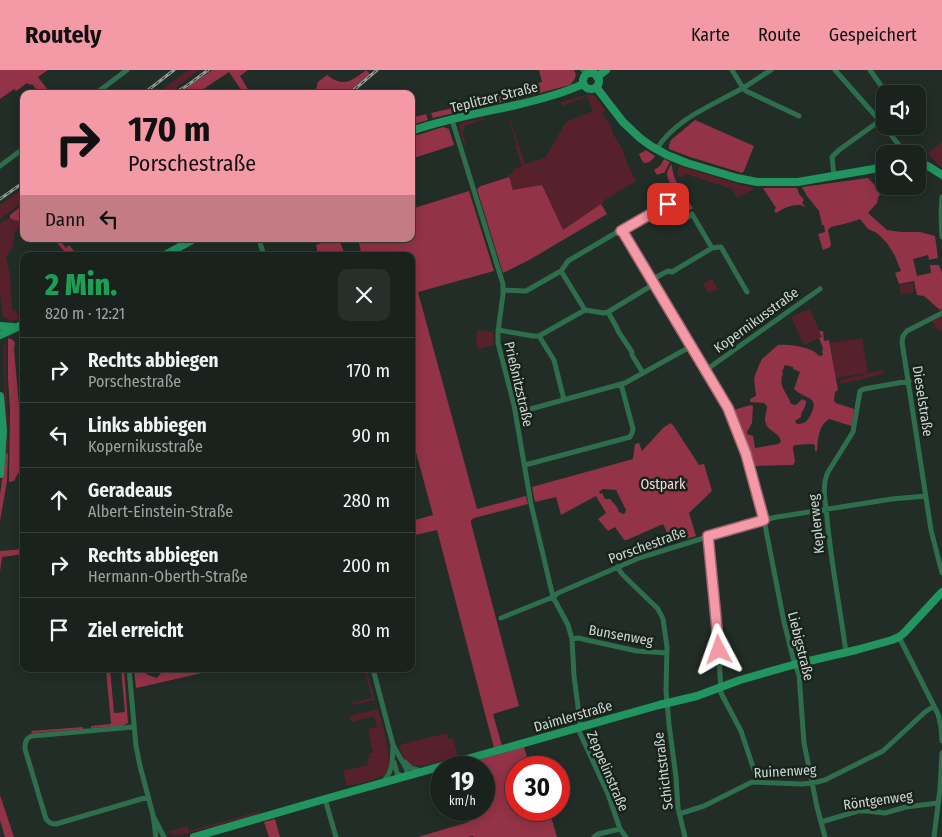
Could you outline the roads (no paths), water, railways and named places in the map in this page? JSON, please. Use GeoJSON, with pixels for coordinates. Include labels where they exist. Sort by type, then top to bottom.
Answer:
{"type":"FeatureCollection","features":[{"type":"Feature","properties":{"kind":"street"},"geometry":{"type":"LineString","coordinates":[[101,90],[127,70]]}},
{"type":"Feature","properties":{"kind":"street"},"geometry":{"type":"LineString","coordinates":[[597,77],[606,70]]}},
{"type":"Feature","properties":{"kind":"street"},"geometry":{"type":"LineString","coordinates":[[732,70],[743,88],[750,94],[799,116]]}},
{"type":"Feature","properties":{"kind":"street"},"geometry":{"type":"LineString","coordinates":[[656,150],[670,132],[685,121],[771,70]]}},
{"type":"Feature","properties":{"kind":"street"},"geometry":{"type":"LineString","coordinates":[[835,70],[876,116]]}},
{"type":"Feature","properties":{"kind":"street"},"geometry":{"type":"LineString","coordinates":[[870,70],[881,85]]}},
{"type":"Feature","properties":{"kind":"street"},"geometry":{"type":"LineString","coordinates":[[584,72],[594,74],[597,77],[599,82],[592,90],[586,88],[583,84],[584,72]]}},
{"type":"Feature","properties":{"kind":"street","name":"Teplitzer Straße"},"geometry":{"type":"LineString","coordinates":[[415,130],[536,100],[583,84]]}},
{"type":"Feature","properties":{"kind":"street"},"geometry":{"type":"LineString","coordinates":[[596,87],[628,126],[656,150],[700,167],[736,178],[757,182],[798,182],[876,169]]}},
{"type":"Feature","properties":{"kind":"street","name":"Prießnitzstraße"},"geometry":{"type":"LineString","coordinates":[[452,120],[501,278],[503,290],[498,343],[516,413],[531,504],[553,597]]}},
{"type":"Feature","properties":{"kind":"street"},"geometry":{"type":"LineString","coordinates":[[834,176],[832,157],[838,150],[876,124]]}},
{"type":"Feature","properties":{"kind":"street"},"geometry":{"type":"LineString","coordinates":[[891,135],[899,145]]}},
{"type":"Feature","properties":{"kind":"street"},"geometry":{"type":"LineString","coordinates":[[0,166],[20,151]]}},
{"type":"Feature","properties":{"kind":"street"},"geometry":{"type":"LineString","coordinates":[[926,165],[942,175]]}},
{"type":"Feature","properties":{"kind":"street"},"geometry":{"type":"LineString","coordinates":[[942,196],[940,224],[942,237]]}},
{"type":"Feature","properties":{"kind":"street"},"geometry":{"type":"LineString","coordinates":[[503,290],[524,292],[561,271],[568,261],[677,198],[688,217],[692,214],[712,248]]}},
{"type":"Feature","properties":{"kind":"street","name":"Kopernikusstraße"},"geometry":{"type":"LineString","coordinates":[[620,231],[623,232],[728,408],[746,454],[764,520]]}},
{"type":"Feature","properties":{"kind":"street"},"geometry":{"type":"LineString","coordinates":[[170,252],[189,242]]}},
{"type":"Feature","properties":{"kind":"street"},"geometry":{"type":"LineString","coordinates":[[498,330],[539,336],[585,310],[608,312],[668,271],[672,272],[712,248],[721,247],[747,292]]}},
{"type":"Feature","properties":{"kind":"street"},"geometry":{"type":"LineString","coordinates":[[561,271],[585,310]]}},
{"type":"Feature","properties":{"kind":"street","name":"Kopernikusstraße"},"geometry":{"type":"LineString","coordinates":[[706,370],[820,289]]}},
{"type":"Feature","properties":{"kind":"street"},"geometry":{"type":"LineString","coordinates":[[608,312],[643,373]]}},
{"type":"Feature","properties":{"kind":"street","name":"Dieselstraße"},"geometry":{"type":"LineString","coordinates":[[942,313],[907,331],[903,336],[902,342],[931,530],[942,573]]}},
{"type":"Feature","properties":{"kind":"street"},"geometry":{"type":"LineString","coordinates":[[0,326],[11,328],[20,326]]}},
{"type":"Feature","properties":{"kind":"street"},"geometry":{"type":"LineString","coordinates":[[0,335],[20,326]]}},
{"type":"Feature","properties":{"kind":"street"},"geometry":{"type":"LineString","coordinates":[[539,336],[554,360],[564,400]]}},
{"type":"Feature","properties":{"kind":"street"},"geometry":{"type":"LineString","coordinates":[[516,413],[621,384],[691,348]]}},
{"type":"Feature","properties":{"kind":"street","name":"Keplerweg"},"geometry":{"type":"LineString","coordinates":[[846,652],[831,557],[824,487],[825,478],[853,432],[860,391],[908,381]]}},
{"type":"Feature","properties":{"kind":"street"},"geometry":{"type":"LineString","coordinates":[[525,466],[630,436],[633,428],[621,384]]}},
{"type":"Feature","properties":{"kind":"street"},"geometry":{"type":"LineString","coordinates":[[0,396],[3,432],[0,474]]}},
{"type":"Feature","properties":{"kind":"street","name":"Porschestraße"},"geometry":{"type":"LineString","coordinates":[[501,618],[654,552],[708,536],[777,517],[892,499],[926,496]]}},
{"type":"Feature","properties":{"kind":"street","name":"Liebigstraße"},"geometry":{"type":"LineString","coordinates":[[764,520],[779,603],[800,684],[804,743],[825,837]]}},
{"type":"Feature","properties":{"kind":"street"},"geometry":{"type":"LineString","coordinates":[[708,536],[718,631],[722,697],[741,731],[758,782]]}},
{"type":"Feature","properties":{"kind":"street","name":"Schichtstraße"},"geometry":{"type":"LineString","coordinates":[[617,567],[660,612],[666,631],[667,703],[679,814],[685,837]]}},
{"type":"Feature","properties":{"kind":"street","name":"Daimlerstraße"},"geometry":{"type":"LineString","coordinates":[[194,837],[325,798],[697,696],[796,664],[892,640],[904,633],[942,592]]}},
{"type":"Feature","properties":{"kind":"street","name":"Zeppelinstraße"},"geometry":{"type":"LineString","coordinates":[[553,597],[568,625],[572,639],[580,733],[608,794],[620,829],[626,837]]}},
{"type":"Feature","properties":{"kind":"street"},"geometry":{"type":"LineString","coordinates":[[899,637],[934,706],[939,719],[942,741]]}},
{"type":"Feature","properties":{"kind":"street","name":"Bunsenweg"},"geometry":{"type":"LineString","coordinates":[[572,639],[578,638],[637,651],[667,653]]}},
{"type":"Feature","properties":{"kind":"street"},"geometry":{"type":"LineString","coordinates":[[129,672],[133,727],[140,766],[153,815],[164,837]]}},
{"type":"Feature","properties":{"kind":"street"},"geometry":{"type":"LineString","coordinates":[[374,672],[394,749],[397,773],[405,776],[406,768],[394,749]]}},
{"type":"Feature","properties":{"kind":"street","name":"Ruinenweg"},"geometry":{"type":"LineString","coordinates":[[679,814],[697,809],[752,782],[796,784],[825,780],[880,752],[934,706]]}},
{"type":"Feature","properties":{"kind":"street"},"geometry":{"type":"LineString","coordinates":[[133,727],[32,736],[26,741],[25,749],[48,823],[56,824],[148,797]]}},
{"type":"Feature","properties":{"kind":"street"},"geometry":{"type":"LineString","coordinates":[[394,749],[411,768],[424,771]]}},
{"type":"Feature","properties":{"kind":"street"},"geometry":{"type":"LineString","coordinates":[[380,783],[389,776],[394,749]]}},
{"type":"Feature","properties":{"kind":"street"},"geometry":{"type":"LineString","coordinates":[[934,837],[942,753]]}},
{"type":"Feature","properties":{"kind":"street"},"geometry":{"type":"LineString","coordinates":[[325,798],[336,837]]}},
{"type":"Feature","properties":{"kind":"street","name":"Röntgenweg"},"geometry":{"type":"LineString","coordinates":[[821,822],[858,811],[887,813],[906,807],[938,804]]}},
{"type":"Feature","properties":{"kind":"street"},"geometry":{"type":"LineString","coordinates":[[152,837],[153,815]]}},
{"type":"Feature","properties":{"kind":"street"},"geometry":{"type":"LineString","coordinates":[[153,822],[156,837]]}},
{"type":"Feature","properties":{"kind":"street"},"geometry":{"type":"LineString","coordinates":[[594,837],[598,834],[620,829]]}},
{"type":"Feature","properties":{"kind":"railway"},"geometry":{"type":"LineString","coordinates":[[148,90],[174,70]]}},
{"type":"Feature","properties":{"kind":"railway"},"geometry":{"type":"LineString","coordinates":[[180,90],[208,70]]}},
{"type":"Feature","properties":{"kind":"railway"},"geometry":{"type":"LineString","coordinates":[[354,90],[377,70]]}},
{"type":"Feature","properties":{"kind":"railway"},"geometry":{"type":"LineString","coordinates":[[0,199],[20,185]]}},
{"type":"Feature","properties":{"kind":"park label","name":"Ostpark"},"geometry":{"type":"Point","coordinates":[663,484]}}]}
